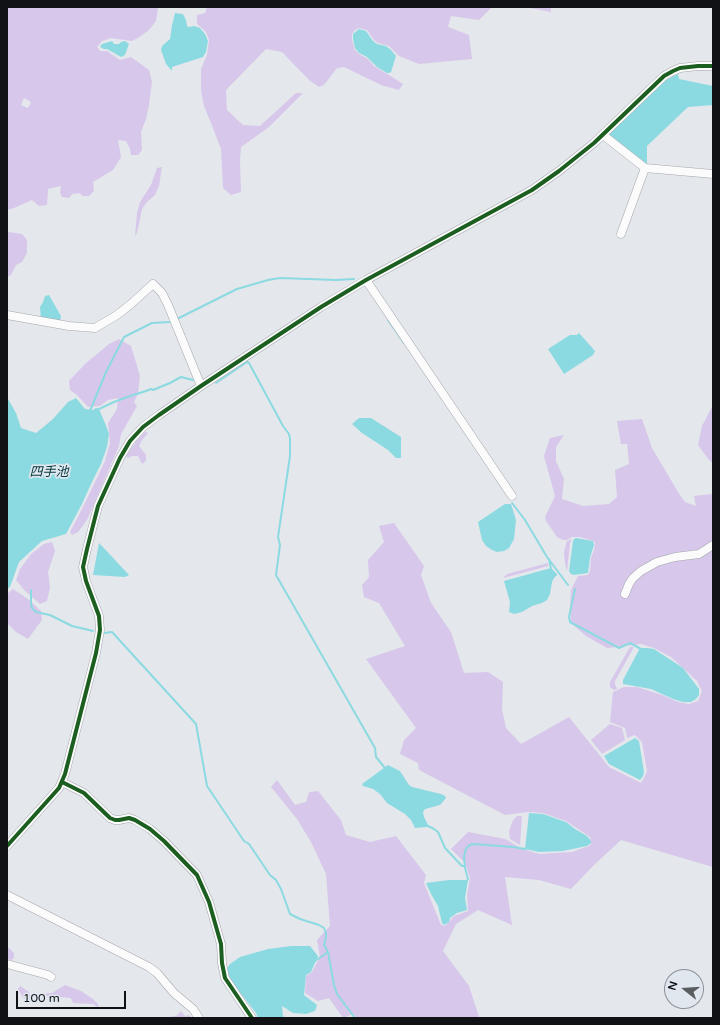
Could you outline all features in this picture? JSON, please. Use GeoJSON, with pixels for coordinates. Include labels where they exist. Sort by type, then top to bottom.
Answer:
{"type":"FeatureCollection","features":[{"type":"Feature","properties":{"kind":"street"},"geometry":{"type":"LineString","coordinates":[[7,846],[59,788],[66,774],[96,653],[100,630],[99,616],[86,581],[83,567],[98,506],[130,440],[143,427],[201,386],[321,307],[366,280],[532,190],[594,143],[664,76],[680,68],[713,66]]}},
{"type":"Feature","properties":{"kind":"street"},"geometry":{"type":"LineString","coordinates":[[602,134],[645,168],[713,174]]}},
{"type":"Feature","properties":{"kind":"street"},"geometry":{"type":"LineString","coordinates":[[621,234],[645,168]]}},
{"type":"Feature","properties":{"kind":"street"},"geometry":{"type":"LineString","coordinates":[[366,280],[512,496]]}},
{"type":"Feature","properties":{"kind":"street"},"geometry":{"type":"LineString","coordinates":[[7,316],[69,326],[95,328],[132,304],[153,284],[162,293],[201,386]]}},
{"type":"Feature","properties":{"kind":"street"},"geometry":{"type":"LineString","coordinates":[[625,594],[633,578],[641,571],[657,562],[698,554],[713,545]]}},
{"type":"Feature","properties":{"kind":"street"},"geometry":{"type":"LineString","coordinates":[[62,782],[84,793],[110,818],[115,820],[129,818],[150,829],[164,841],[197,875],[209,902],[221,944],[222,963],[225,978],[252,1018]]}},
{"type":"Feature","properties":{"kind":"street"},"geometry":{"type":"LineString","coordinates":[[7,896],[149,967],[157,973],[174,993],[193,1009],[199,1018]]}},
{"type":"Feature","properties":{"kind":"street"},"geometry":{"type":"LineString","coordinates":[[7,964],[51,977]]}},
{"type":"Feature","properties":{"kind":"shaded area"},"geometry":{"type":"Polygon","coordinates":[[[7,7],[157,7],[156,21],[149,30],[138,38],[132,41],[111,38],[102,41],[97,47],[100,51],[107,51],[120,60],[131,57],[149,70],[152,82],[146,119],[141,132],[142,150],[138,155],[131,155],[126,141],[118,140],[121,157],[113,170],[93,182],[94,191],[89,196],[83,196],[79,193],[72,194],[69,198],[62,197],[60,192],[61,186],[48,189],[47,205],[39,206],[32,200],[7,210],[7,7]],[[24,98],[21,105],[28,108],[31,102],[24,98]]]}},
{"type":"Feature","properties":{"kind":"shaded area"},"geometry":{"type":"Polygon","coordinates":[[[207,7],[492,7],[479,20],[451,16],[448,27],[469,35],[472,59],[419,64],[399,56],[389,46],[378,43],[367,30],[359,28],[355,30],[352,34],[352,40],[355,50],[368,59],[374,66],[403,84],[399,90],[381,85],[344,67],[337,68],[324,85],[319,87],[309,80],[282,52],[266,49],[226,90],[227,110],[243,125],[260,126],[296,93],[303,93],[269,127],[241,147],[241,192],[231,195],[223,188],[221,149],[204,106],[201,91],[201,69],[207,55],[209,40],[206,32],[197,24],[197,15],[205,13],[207,7]]]}},
{"type":"Feature","properties":{"kind":"shaded area"},"geometry":{"type":"Polygon","coordinates":[[[525,7],[551,7],[551,12],[525,7]]]}},
{"type":"Feature","properties":{"kind":"shaded area"},"geometry":{"type":"Polygon","coordinates":[[[162,167],[159,186],[155,195],[142,209],[135,236],[137,213],[140,202],[151,185],[157,168],[162,167]]]}},
{"type":"Feature","properties":{"kind":"shaded area"},"geometry":{"type":"Polygon","coordinates":[[[7,233],[22,234],[27,240],[27,253],[22,262],[16,265],[11,275],[7,277],[7,233]]]}},
{"type":"Feature","properties":{"kind":"shaded area"},"geometry":{"type":"Polygon","coordinates":[[[119,339],[131,346],[140,376],[138,394],[134,402],[137,406],[121,434],[119,446],[87,520],[78,532],[72,535],[70,532],[105,461],[110,443],[108,423],[117,409],[118,398],[108,400],[100,406],[88,407],[70,390],[69,381],[85,364],[109,344],[119,339]]]}},
{"type":"Feature","properties":{"kind":"shaded area"},"geometry":{"type":"Polygon","coordinates":[[[713,405],[713,463],[698,445],[702,426],[713,405]]]}},
{"type":"Feature","properties":{"kind":"shaded area"},"geometry":{"type":"Polygon","coordinates":[[[642,419],[652,448],[685,502],[696,506],[694,496],[713,494],[713,867],[621,840],[571,889],[539,880],[505,877],[512,925],[478,910],[456,924],[443,951],[469,986],[479,1017],[481,1018],[357,1018],[353,1014],[343,1018],[329,998],[318,1001],[305,993],[306,976],[312,972],[320,957],[317,940],[330,926],[326,874],[311,842],[297,819],[271,787],[277,780],[295,805],[306,802],[309,792],[318,791],[341,820],[346,835],[370,842],[396,836],[426,875],[424,883],[441,925],[445,926],[454,916],[468,911],[467,896],[470,878],[465,863],[451,849],[468,832],[505,839],[523,849],[539,854],[572,852],[591,844],[590,837],[566,821],[543,813],[528,812],[505,815],[419,770],[418,763],[400,754],[404,740],[416,728],[366,659],[405,646],[379,603],[364,597],[362,585],[369,577],[368,560],[384,542],[379,526],[394,523],[424,566],[421,575],[431,603],[451,632],[464,673],[488,672],[503,682],[502,709],[506,728],[521,744],[569,717],[609,767],[641,783],[647,771],[642,742],[635,735],[627,738],[625,728],[610,722],[613,692],[624,687],[637,687],[678,702],[689,704],[698,701],[702,691],[697,681],[671,657],[654,648],[641,644],[607,648],[586,636],[571,623],[571,590],[578,576],[588,575],[590,571],[591,558],[595,542],[580,537],[572,537],[567,540],[563,540],[557,537],[546,521],[545,517],[555,496],[544,456],[550,438],[564,435],[556,447],[556,461],[564,479],[562,499],[583,506],[609,504],[617,497],[615,470],[629,464],[627,444],[621,444],[617,421],[642,419]]]}},
{"type":"Feature","properties":{"kind":"shaded area"},"geometry":{"type":"Polygon","coordinates":[[[145,432],[148,433],[139,446],[146,455],[146,461],[142,464],[138,456],[128,458],[126,456],[145,432]]]}},
{"type":"Feature","properties":{"kind":"shaded area"},"geometry":{"type":"Polygon","coordinates":[[[572,539],[570,543],[567,571],[564,552],[567,541],[572,539]]]}},
{"type":"Feature","properties":{"kind":"shaded area"},"geometry":{"type":"Polygon","coordinates":[[[52,542],[55,551],[48,572],[50,587],[47,601],[40,604],[25,591],[16,580],[20,569],[31,554],[44,544],[52,542]]]}},
{"type":"Feature","properties":{"kind":"shaded area"},"geometry":{"type":"Polygon","coordinates":[[[548,563],[548,566],[503,578],[507,574],[548,563]]]}},
{"type":"Feature","properties":{"kind":"shaded area"},"geometry":{"type":"Polygon","coordinates":[[[13,589],[28,599],[41,611],[42,620],[28,639],[16,632],[7,623],[7,594],[13,589]]]}},
{"type":"Feature","properties":{"kind":"shaded area"},"geometry":{"type":"Polygon","coordinates":[[[630,647],[634,647],[615,681],[617,689],[614,690],[610,687],[610,682],[630,647]]]}},
{"type":"Feature","properties":{"kind":"shaded area"},"geometry":{"type":"Polygon","coordinates":[[[610,724],[622,728],[625,740],[602,754],[591,740],[610,724]]]}},
{"type":"Feature","properties":{"kind":"shaded area"},"geometry":{"type":"Polygon","coordinates":[[[517,816],[522,816],[520,845],[510,839],[509,831],[513,820],[517,816]]]}},
{"type":"Feature","properties":{"kind":"shaded area"},"geometry":{"type":"Polygon","coordinates":[[[7,946],[14,953],[12,960],[7,959],[7,946]]]}},
{"type":"Feature","properties":{"kind":"shaded area"},"geometry":{"type":"Polygon","coordinates":[[[65,985],[81,991],[93,999],[98,1004],[99,1008],[93,1004],[73,1003],[71,998],[45,995],[47,993],[52,993],[65,985]]]}},
{"type":"Feature","properties":{"kind":"shaded area"},"geometry":{"type":"Polygon","coordinates":[[[20,986],[29,992],[30,1001],[27,1001],[22,996],[18,989],[20,986]]]}},
{"type":"Feature","properties":{"kind":"shaded area"},"geometry":{"type":"Polygon","coordinates":[[[181,1011],[186,1017],[189,1015],[192,1018],[160,1018],[176,1016],[181,1011]]]}},
{"type":"Feature","properties":{"kind":"water"},"geometry":{"type":"Polygon","coordinates":[[[175,13],[183,14],[187,26],[200,28],[208,41],[206,52],[203,57],[172,67],[172,71],[166,64],[161,50],[162,46],[170,39],[175,13]]]}},
{"type":"Feature","properties":{"kind":"water"},"geometry":{"type":"Polygon","coordinates":[[[359,29],[366,31],[373,41],[377,44],[386,46],[396,56],[391,72],[387,73],[377,67],[355,48],[353,34],[359,29]]]}},
{"type":"Feature","properties":{"kind":"water"},"geometry":{"type":"Polygon","coordinates":[[[112,41],[114,44],[119,44],[125,41],[129,44],[125,55],[121,57],[107,49],[100,47],[102,44],[112,41]]]}},
{"type":"Feature","properties":{"kind":"water"},"geometry":{"type":"Polygon","coordinates":[[[678,74],[679,79],[713,86],[713,105],[688,107],[647,146],[647,165],[608,134],[666,80],[678,74]]]}},
{"type":"Feature","properties":{"kind":"water"},"geometry":{"type":"Polygon","coordinates":[[[49,295],[61,316],[60,322],[41,319],[40,307],[45,296],[49,295]]]}},
{"type":"Feature","properties":{"kind":"water"},"geometry":{"type":"Polygon","coordinates":[[[579,333],[595,351],[593,355],[564,374],[548,349],[570,335],[577,335],[579,333]]]}},
{"type":"Feature","properties":{"kind":"water","name":"四手池"},"geometry":{"type":"Polygon","coordinates":[[[7,397],[16,413],[21,428],[36,433],[53,419],[68,402],[76,398],[85,409],[99,409],[109,434],[107,447],[101,464],[66,534],[42,541],[19,562],[10,587],[7,589],[7,397]]]}},
{"type":"Feature","properties":{"kind":"water"},"geometry":{"type":"Polygon","coordinates":[[[359,418],[371,418],[401,437],[401,458],[396,458],[388,450],[362,433],[352,424],[359,418]]]}},
{"type":"Feature","properties":{"kind":"water"},"geometry":{"type":"Polygon","coordinates":[[[505,504],[511,504],[516,520],[514,539],[509,548],[504,551],[497,552],[486,546],[482,540],[478,522],[505,504]]]}},
{"type":"Feature","properties":{"kind":"water"},"geometry":{"type":"Polygon","coordinates":[[[576,538],[593,541],[594,545],[588,573],[574,575],[569,571],[573,541],[576,538]]]}},
{"type":"Feature","properties":{"kind":"water"},"geometry":{"type":"Polygon","coordinates":[[[99,543],[129,575],[125,577],[93,575],[99,543]]]}},
{"type":"Feature","properties":{"kind":"water"},"geometry":{"type":"Polygon","coordinates":[[[551,568],[557,575],[552,582],[550,594],[547,600],[522,612],[514,614],[509,612],[510,602],[504,581],[551,568]]]}},
{"type":"Feature","properties":{"kind":"water"},"geometry":{"type":"Polygon","coordinates":[[[640,648],[654,649],[683,668],[699,689],[699,695],[696,699],[691,702],[683,702],[651,689],[623,684],[623,680],[640,648]]]}},
{"type":"Feature","properties":{"kind":"water"},"geometry":{"type":"Polygon","coordinates":[[[635,738],[639,741],[644,772],[640,780],[609,764],[604,756],[635,738]]]}},
{"type":"Feature","properties":{"kind":"water"},"geometry":{"type":"Polygon","coordinates":[[[388,765],[400,771],[412,787],[445,796],[446,798],[440,805],[425,809],[423,812],[428,825],[427,827],[415,828],[411,820],[405,814],[387,803],[380,794],[373,789],[363,786],[362,784],[388,765]]]}},
{"type":"Feature","properties":{"kind":"water"},"geometry":{"type":"Polygon","coordinates":[[[529,813],[543,814],[566,822],[587,836],[591,843],[587,846],[563,851],[539,852],[525,849],[529,813]]]}},
{"type":"Feature","properties":{"kind":"water"},"geometry":{"type":"Polygon","coordinates":[[[449,880],[468,880],[465,898],[467,910],[457,913],[444,925],[442,923],[438,906],[426,883],[449,880]]]}},
{"type":"Feature","properties":{"kind":"water"},"geometry":{"type":"Polygon","coordinates":[[[291,946],[310,946],[318,956],[311,972],[306,975],[304,995],[317,1005],[315,1011],[306,1014],[293,1013],[282,1006],[284,1018],[258,1018],[256,1013],[242,995],[237,992],[230,982],[226,970],[230,964],[240,957],[268,949],[291,946]]]}},
{"type":"Feature","properties":{"kind":"waterway"},"geometry":{"type":"LineString","coordinates":[[177,319],[237,289],[268,280],[280,278],[336,280],[354,279]]}},
{"type":"Feature","properties":{"kind":"waterway"},"geometry":{"type":"LineString","coordinates":[[388,320],[404,343]]}},
{"type":"Feature","properties":{"kind":"waterway"},"geometry":{"type":"LineString","coordinates":[[90,411],[106,372],[124,337],[152,323],[173,321]]}},
{"type":"Feature","properties":{"kind":"waterway"},"geometry":{"type":"LineString","coordinates":[[216,383],[247,362],[249,363],[283,426],[289,434],[290,456],[278,537],[280,545],[276,575],[375,748],[376,757],[385,768]]}},
{"type":"Feature","properties":{"kind":"waterway"},"geometry":{"type":"LineString","coordinates":[[97,410],[130,396],[151,389],[153,390],[181,377],[193,380]]}},
{"type":"Feature","properties":{"kind":"waterway"},"geometry":{"type":"LineString","coordinates":[[512,503],[525,520],[547,557],[568,585]]}},
{"type":"Feature","properties":{"kind":"waterway"},"geometry":{"type":"LineString","coordinates":[[549,559],[551,569]]}},
{"type":"Feature","properties":{"kind":"waterway"},"geometry":{"type":"LineString","coordinates":[[575,589],[569,617],[570,622],[619,648],[630,643],[641,649]]}},
{"type":"Feature","properties":{"kind":"waterway"},"geometry":{"type":"LineString","coordinates":[[31,590],[31,604],[32,608],[36,612],[50,615],[72,626],[93,631]]}},
{"type":"Feature","properties":{"kind":"waterway"},"geometry":{"type":"LineString","coordinates":[[105,633],[112,632],[196,724],[207,786],[244,841],[249,844],[270,875],[276,880],[290,914],[324,928],[326,933],[324,945],[328,952],[315,961]]}},
{"type":"Feature","properties":{"kind":"waterway"},"geometry":{"type":"LineString","coordinates":[[426,825],[438,832],[445,848],[462,866],[465,866]]}},
{"type":"Feature","properties":{"kind":"waterway"},"geometry":{"type":"LineString","coordinates":[[466,882],[468,879],[464,856],[468,846],[473,844],[527,848]]}},
{"type":"Feature","properties":{"kind":"waterway"},"geometry":{"type":"LineString","coordinates":[[328,952],[337,994],[355,1018]]}},
{"type":"Feature","properties":{"kind":"cycle path"},"geometry":{"type":"LineString","coordinates":[[7,846],[59,788],[65,774],[96,653],[100,630],[99,616],[86,581],[83,567],[98,506],[120,458],[130,441],[143,427],[159,415],[321,307],[366,280],[532,190],[594,143],[664,76],[680,68],[713,66]]}},
{"type":"Feature","properties":{"kind":"cycle path"},"geometry":{"type":"LineString","coordinates":[[62,782],[84,793],[110,818],[115,820],[129,818],[150,829],[164,841],[197,875],[209,902],[221,944],[222,963],[225,978],[252,1018]]}}]}
